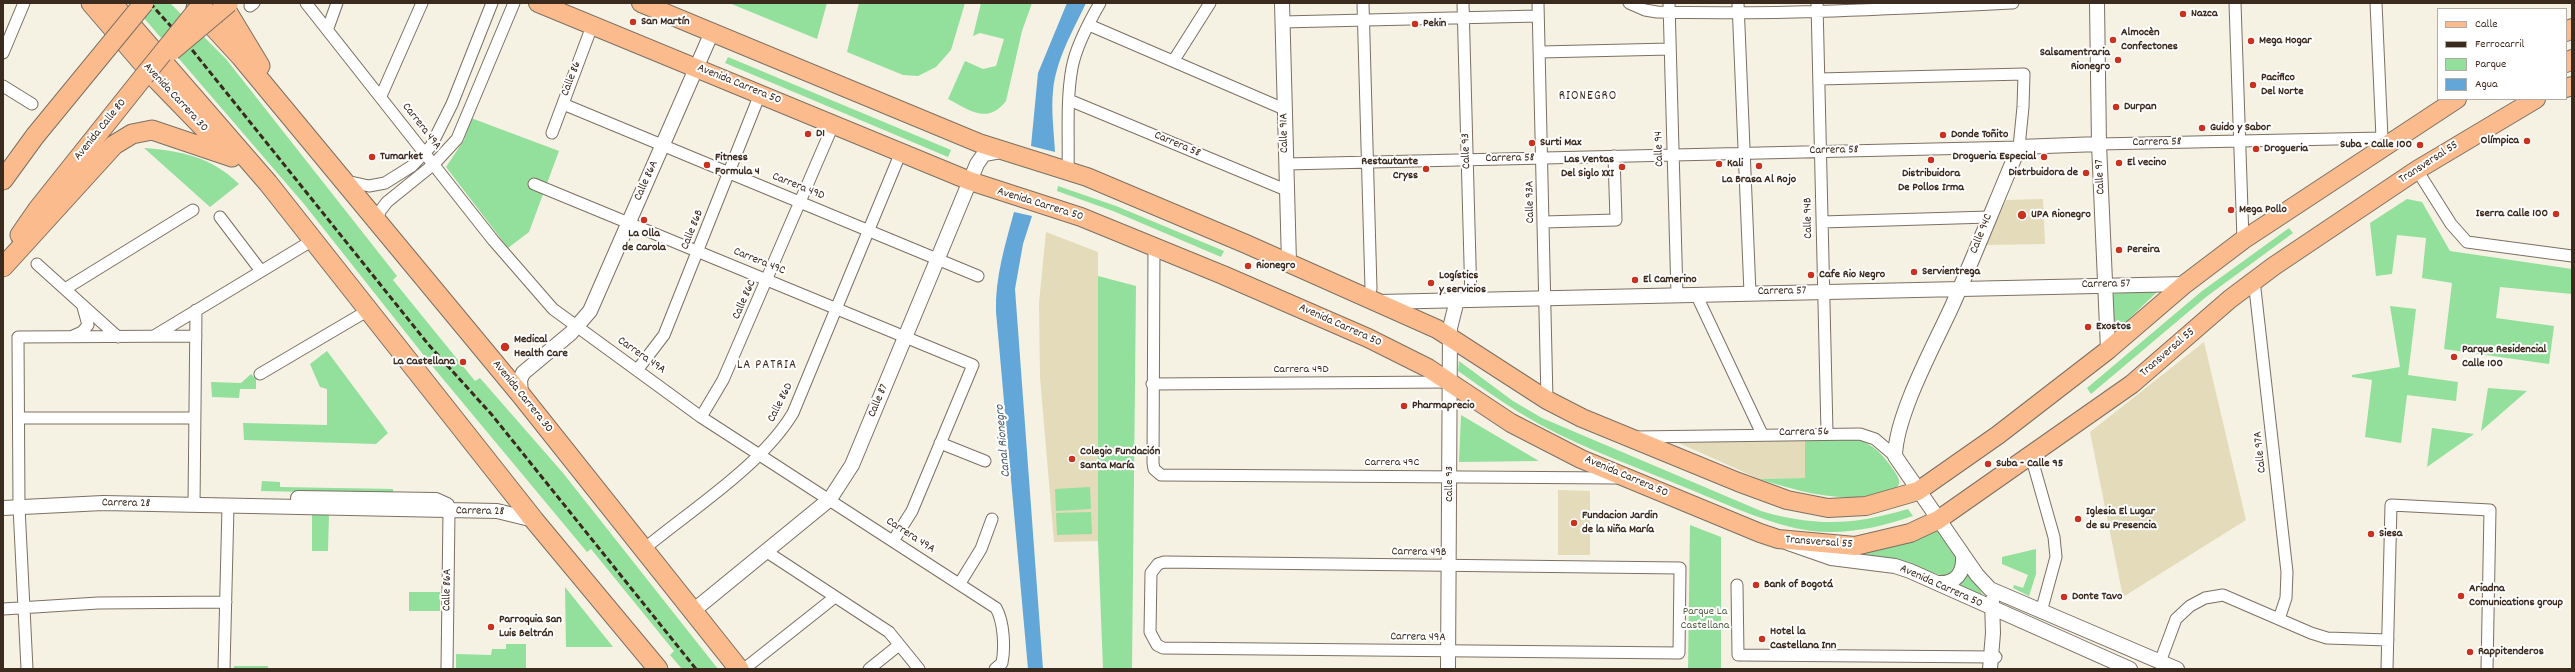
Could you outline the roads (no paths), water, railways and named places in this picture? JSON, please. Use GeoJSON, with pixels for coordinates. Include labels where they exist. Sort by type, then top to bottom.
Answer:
{"type":"FeatureCollection","features":[{"type":"Feature","properties":{"kind":"highway","name":"Avenida Carrera 30"},"geometry":{"type":"LineString","coordinates":[[92,3],[109,11],[268,183],[367,311],[469,435],[534,520],[658,669]]}},
{"type":"Feature","properties":{"kind":"highway"},"geometry":{"type":"LineString","coordinates":[[3,180],[35,136],[144,3]]}},
{"type":"Feature","properties":{"kind":"highway","name":"Avenida Carrera 30"},"geometry":{"type":"LineString","coordinates":[[191,3],[222,35],[521,395],[739,669]]}},
{"type":"Feature","properties":{"kind":"highway","name":"Avenida Calle 80"},"geometry":{"type":"LineString","coordinates":[[3,260],[38,209],[203,3]]}},
{"type":"Feature","properties":{"kind":"highway","name":"Avenida Carrera 30"},"geometry":{"type":"LineString","coordinates":[[222,3],[300,129]]}},
{"type":"Feature","properties":{"kind":"highway","name":"Avenida Carrera 30"},"geometry":{"type":"LineString","coordinates":[[109,11],[158,81],[232,157],[268,183]]}},
{"type":"Feature","properties":{"kind":"highway"},"geometry":{"type":"LineString","coordinates":[[3,267],[114,145],[127,136],[152,130],[232,157]]}},
{"type":"Feature","properties":{"kind":"main road"},"geometry":{"type":"LineString","coordinates":[[144,76],[229,3]]}},
{"type":"Feature","properties":{"kind":"main road","name":"Avenida Carrera 50"},"geometry":{"type":"LineString","coordinates":[[538,3],[834,123],[970,181],[1067,212],[1154,247],[1368,338],[1428,368],[1526,432],[1628,479],[1778,539]]}},
{"type":"Feature","properties":{"kind":"main road"},"geometry":{"type":"LineString","coordinates":[[641,3],[1001,151],[1068,170],[1289,263],[1375,296],[1450,336],[1547,400],[1628,437],[1738,482],[1808,506],[1828,508],[1866,506],[1918,491],[1992,440],[2108,350],[2185,284],[2243,240],[2383,142],[2455,100]]}},
{"type":"Feature","properties":{"kind":"main road","name":"Transversal 55"},"geometry":{"type":"LineString","coordinates":[[1778,539],[1855,546],[1910,533],[1938,520],[2132,384],[2254,280],[2417,170],[2534,100]]}},
{"type":"Feature","properties":{"kind":"main road"},"geometry":{"type":"LineString","coordinates":[[2487,127],[2509,103]]}},
{"type":"Feature","properties":{"kind":"street"},"geometry":{"type":"LineString","coordinates":[[3,52],[24,3]]}},
{"type":"Feature","properties":{"kind":"street"},"geometry":{"type":"LineString","coordinates":[[81,3],[109,11]]}},
{"type":"Feature","properties":{"kind":"street","name":"Carrera 49A"},"geometry":{"type":"LineString","coordinates":[[306,3],[328,28],[425,153],[545,301],[577,327],[638,369],[701,417],[960,583],[996,608],[1002,625],[999,666]]}},
{"type":"Feature","properties":{"kind":"street"},"geometry":{"type":"LineString","coordinates":[[328,28],[337,3]]}},
{"type":"Feature","properties":{"kind":"street"},"geometry":{"type":"LineString","coordinates":[[381,96],[422,3]]}},
{"type":"Feature","properties":{"kind":"street"},"geometry":{"type":"LineString","coordinates":[[343,181],[369,186],[385,183],[412,166],[425,153],[440,132],[492,3]]}},
{"type":"Feature","properties":{"kind":"street"},"geometry":{"type":"LineString","coordinates":[[377,222],[380,211],[387,202],[450,150],[462,130],[514,3]]}},
{"type":"Feature","properties":{"kind":"street"},"geometry":{"type":"LineString","coordinates":[[1068,170],[1069,100],[1072,67],[1088,25],[1100,3]]}},
{"type":"Feature","properties":{"kind":"street"},"geometry":{"type":"LineString","coordinates":[[1174,60],[1210,3]]}},
{"type":"Feature","properties":{"kind":"street","name":"Calle 91A"},"geometry":{"type":"LineString","coordinates":[[1282,3],[1289,263]]}},
{"type":"Feature","properties":{"kind":"street"},"geometry":{"type":"LineString","coordinates":[[1363,3],[1375,296]]}},
{"type":"Feature","properties":{"kind":"street","name":"Calle 93"},"geometry":{"type":"LineString","coordinates":[[1462,3],[1472,300]]}},
{"type":"Feature","properties":{"kind":"street","name":"Calle 93A"},"geometry":{"type":"LineString","coordinates":[[1538,3],[1543,158],[1547,400]]}},
{"type":"Feature","properties":{"kind":"street"},"geometry":{"type":"LineString","coordinates":[[1629,3],[1645,10],[1669,8],[1817,8],[2013,3]]}},
{"type":"Feature","properties":{"kind":"street","name":"Calle 97"},"geometry":{"type":"LineString","coordinates":[[2097,3],[2099,144],[2108,350]]}},
{"type":"Feature","properties":{"kind":"street"},"geometry":{"type":"LineString","coordinates":[[2235,3],[2243,240]]}},
{"type":"Feature","properties":{"kind":"street"},"geometry":{"type":"LineString","coordinates":[[2376,3],[2383,142]]}},
{"type":"Feature","properties":{"kind":"street","name":"Calle 94"},"geometry":{"type":"LineString","coordinates":[[1669,8],[1677,295]]}},
{"type":"Feature","properties":{"kind":"street"},"geometry":{"type":"LineString","coordinates":[[1738,8],[1750,293]]}},
{"type":"Feature","properties":{"kind":"street","name":"Calle 94B"},"geometry":{"type":"LineString","coordinates":[[1817,8],[1827,432]]}},
{"type":"Feature","properties":{"kind":"street"},"geometry":{"type":"LineString","coordinates":[[1282,22],[1463,19],[1538,16]]}},
{"type":"Feature","properties":{"kind":"street"},"geometry":{"type":"LineString","coordinates":[[1088,25],[1174,60],[1284,108]]}},
{"type":"Feature","properties":{"kind":"street","name":"Calle 86"},"geometry":{"type":"LineString","coordinates":[[552,133],[592,26]]}},
{"type":"Feature","properties":{"kind":"street","name":"Calle 86A"},"geometry":{"type":"LineString","coordinates":[[577,327],[590,310],[712,32]]}},
{"type":"Feature","properties":{"kind":"street"},"geometry":{"type":"LineString","coordinates":[[1540,52],[1670,49]]}},
{"type":"Feature","properties":{"kind":"street","name":"Calle 94C"},"geometry":{"type":"LineString","coordinates":[[1819,79],[2024,74],[2024,107],[2018,147],[1960,288],[1905,412],[1896,440],[1895,456]]}},
{"type":"Feature","properties":{"kind":"street"},"geometry":{"type":"LineString","coordinates":[[3,86],[32,104]]}},
{"type":"Feature","properties":{"kind":"street","name":"Calle 86B"},"geometry":{"type":"LineString","coordinates":[[638,369],[664,335],[699,252],[760,94]]}},
{"type":"Feature","properties":{"kind":"street","name":"Carrera 58"},"geometry":{"type":"LineString","coordinates":[[1069,100],[1286,190]]}},
{"type":"Feature","properties":{"kind":"street","name":"Carrera 49D"},"geometry":{"type":"LineString","coordinates":[[563,104],[978,276]]}},
{"type":"Feature","properties":{"kind":"street","name":"Calle 86C"},"geometry":{"type":"LineString","coordinates":[[701,417],[723,380],[768,280],[834,123]]}},
{"type":"Feature","properties":{"kind":"street","name":"Carrera 58"},"geometry":{"type":"LineString","coordinates":[[1286,164],[2240,141],[2383,142]]}},
{"type":"Feature","properties":{"kind":"street","name":"Calle 87"},"geometry":{"type":"LineString","coordinates":[[693,611],[830,499],[852,465],[970,181],[984,154],[1001,151]]}},
{"type":"Feature","properties":{"kind":"street","name":"Calle 86D"},"geometry":{"type":"LineString","coordinates":[[644,549],[760,456],[784,428],[793,413],[837,309],[900,152]]}},
{"type":"Feature","properties":{"kind":"street"},"geometry":{"type":"LineString","coordinates":[[1544,222],[1616,220],[1614,156]]}},
{"type":"Feature","properties":{"kind":"street"},"geometry":{"type":"LineString","coordinates":[[3,171],[19,157]]}},
{"type":"Feature","properties":{"kind":"street"},"geometry":{"type":"LineString","coordinates":[[2417,170],[2451,224],[2466,242],[2572,256]]}},
{"type":"Feature","properties":{"kind":"street","name":"Carrera 49C"},"geometry":{"type":"LineString","coordinates":[[534,184],[973,365],[940,443]]}},
{"type":"Feature","properties":{"kind":"street"},"geometry":{"type":"LineString","coordinates":[[64,289],[193,210]]}},
{"type":"Feature","properties":{"kind":"street"},"geometry":{"type":"LineString","coordinates":[[220,217],[261,271]]}},
{"type":"Feature","properties":{"kind":"street"},"geometry":{"type":"LineString","coordinates":[[1822,222],[1989,217]]}},
{"type":"Feature","properties":{"kind":"street"},"geometry":{"type":"LineString","coordinates":[[152,336],[313,240]]}},
{"type":"Feature","properties":{"kind":"street"},"geometry":{"type":"LineString","coordinates":[[1152,384],[1154,247]]}},
{"type":"Feature","properties":{"kind":"street"},"geometry":{"type":"LineString","coordinates":[[37,264],[118,336]]}},
{"type":"Feature","properties":{"kind":"street","name":"Calle 97A"},"geometry":{"type":"LineString","coordinates":[[2254,280],[2287,572],[2286,598],[2279,619]]}},
{"type":"Feature","properties":{"kind":"street","name":"Carrera 57"},"geometry":{"type":"LineString","coordinates":[[1375,296],[1472,300],[2185,284]]}},
{"type":"Feature","properties":{"kind":"street"},"geometry":{"type":"LineString","coordinates":[[1696,294],[1762,434]]}},
{"type":"Feature","properties":{"kind":"street","name":"Calle 93"},"geometry":{"type":"LineString","coordinates":[[1448,669],[1450,336],[1451,319],[1457,300]]}},
{"type":"Feature","properties":{"kind":"street"},"geometry":{"type":"LineString","coordinates":[[72,337],[82,332],[88,325],[82,304]]}},
{"type":"Feature","properties":{"kind":"street"},"geometry":{"type":"LineString","coordinates":[[194,505],[196,310]]}},
{"type":"Feature","properties":{"kind":"street"},"geometry":{"type":"LineString","coordinates":[[260,374],[367,311]]}},
{"type":"Feature","properties":{"kind":"street"},"geometry":{"type":"LineString","coordinates":[[521,395],[520,380],[523,372],[577,327]]}},
{"type":"Feature","properties":{"kind":"street"},"geometry":{"type":"LineString","coordinates":[[27,669],[19,507],[18,337],[196,336]]}},
{"type":"Feature","properties":{"kind":"street","name":"Carrera 49D"},"geometry":{"type":"LineString","coordinates":[[1152,384],[1450,382]]}},
{"type":"Feature","properties":{"kind":"street","name":"Carrera 49C"},"geometry":{"type":"LineString","coordinates":[[1152,384],[1153,463],[1156,472],[1166,475],[1450,476],[1628,479]]}},
{"type":"Feature","properties":{"kind":"street"},"geometry":{"type":"LineString","coordinates":[[19,418],[195,418]]}},
{"type":"Feature","properties":{"kind":"street","name":"Carrera 56"},"geometry":{"type":"LineString","coordinates":[[1628,437],[1827,432],[1867,435],[1882,443],[1895,456],[1938,520]]}},
{"type":"Feature","properties":{"kind":"street"},"geometry":{"type":"LineString","coordinates":[[893,541],[912,510],[940,443],[985,461]]}},
{"type":"Feature","properties":{"kind":"street"},"geometry":{"type":"LineString","coordinates":[[2031,456],[2054,537],[2056,557],[2041,612]]}},
{"type":"Feature","properties":{"kind":"street","name":"Carrera 28"},"geometry":{"type":"LineString","coordinates":[[3,508],[102,503],[249,507],[262,498],[436,500],[447,505],[449,512],[497,511],[534,520]]}},
{"type":"Feature","properties":{"kind":"street"},"geometry":{"type":"LineString","coordinates":[[2388,669],[2391,505],[2490,510],[2487,669]]}},
{"type":"Feature","properties":{"kind":"street"},"geometry":{"type":"LineString","coordinates":[[224,669],[228,506]]}},
{"type":"Feature","properties":{"kind":"street","name":"Calle 86A"},"geometry":{"type":"LineString","coordinates":[[447,669],[449,512]]}},
{"type":"Feature","properties":{"kind":"street"},"geometry":{"type":"LineString","coordinates":[[960,583],[980,549],[992,519]]}},
{"type":"Feature","properties":{"kind":"street","name":"Avenida Carrera 50"},"geometry":{"type":"LineString","coordinates":[[1938,520],[1963,556],[1990,589],[2177,669]]}},
{"type":"Feature","properties":{"kind":"street","name":"Avenida Carrera 50"},"geometry":{"type":"LineString","coordinates":[[1778,539],[1831,558],[1895,566],[1938,583],[1993,609],[2130,669]]}},
{"type":"Feature","properties":{"kind":"street"},"geometry":{"type":"LineString","coordinates":[[767,552],[889,632],[919,669]]}},
{"type":"Feature","properties":{"kind":"street"},"geometry":{"type":"LineString","coordinates":[[1938,583],[1945,583],[1958,577],[1962,571],[1963,556]]}},
{"type":"Feature","properties":{"kind":"street","name":"Carrera 49B"},"geometry":{"type":"LineString","coordinates":[[1157,645],[1150,632],[1151,573],[1158,564],[1164,562],[1449,567],[1680,568],[1679,653]]}},
{"type":"Feature","properties":{"kind":"street"},"geometry":{"type":"LineString","coordinates":[[1737,586],[1738,655],[1993,663],[1993,609],[1990,589]]}},
{"type":"Feature","properties":{"kind":"street"},"geometry":{"type":"LineString","coordinates":[[2160,662],[2176,619],[2190,606],[2205,598],[2223,595],[2327,638],[2388,640]]}},
{"type":"Feature","properties":{"kind":"street"},"geometry":{"type":"LineString","coordinates":[[744,669],[835,597]]}},
{"type":"Feature","properties":{"kind":"street"},"geometry":{"type":"LineString","coordinates":[[3,609],[98,603],[226,602]]}},
{"type":"Feature","properties":{"kind":"street"},"geometry":{"type":"LineString","coordinates":[[869,669],[899,645]]}},
{"type":"Feature","properties":{"kind":"street","name":"Carrera 49A"},"geometry":{"type":"LineString","coordinates":[[1157,645],[1171,648],[1679,653]]}},
{"type":"Feature","properties":{"kind":"water"},"geometry":{"type":"Polygon","coordinates":[[[1067,3],[1086,3],[1061,56],[1055,79],[1052,106],[1055,152],[1031,146],[1038,73],[1067,3]]]}},
{"type":"Feature","properties":{"kind":"water"},"geometry":{"type":"Polygon","coordinates":[[[1014,212],[1032,216],[1023,244],[1015,289],[1043,669],[1028,669],[996,312],[999,274],[1014,212]]]}},
{"type":"Feature","properties":{"kind":"railway"},"geometry":{"type":"LineString","coordinates":[[150,3],[193,51],[428,344],[492,415],[696,669]]}},
{"type":"Feature","properties":{"kind":"place","name":"Nazca"},"geometry":{"type":"Point","coordinates":[2183,14]}},
{"type":"Feature","properties":{"kind":"place","name":"San Martín"},"geometry":{"type":"Point","coordinates":[633,22]}},
{"type":"Feature","properties":{"kind":"place","name":"Pekin"},"geometry":{"type":"Point","coordinates":[1415,24]}},
{"type":"Feature","properties":{"kind":"place","name":"Almocèn Confectones"},"geometry":{"type":"Point","coordinates":[2113,40]}},
{"type":"Feature","properties":{"kind":"place","name":"Mega Hogar"},"geometry":{"type":"Point","coordinates":[2251,41]}},
{"type":"Feature","properties":{"kind":"place","name":"Salsamentraria Rionegro"},"geometry":{"type":"Point","coordinates":[2118,60]}},
{"type":"Feature","properties":{"kind":"place","name":"Pacifico Del Norte"},"geometry":{"type":"Point","coordinates":[2253,85]}},
{"type":"Feature","properties":{"kind":"place","name":"Durpan"},"geometry":{"type":"Point","coordinates":[2116,107]}},
{"type":"Feature","properties":{"kind":"place","name":"Guido y Sabor"},"geometry":{"type":"Point","coordinates":[2202,128]}},
{"type":"Feature","properties":{"kind":"place","name":"D1"},"geometry":{"type":"Point","coordinates":[808,134]}},
{"type":"Feature","properties":{"kind":"place","name":"Donde Toñito"},"geometry":{"type":"Point","coordinates":[1943,135]}},
{"type":"Feature","properties":{"kind":"place","name":"Olímpica"},"geometry":{"type":"Point","coordinates":[2527,141]}},
{"type":"Feature","properties":{"kind":"place","name":"Surti Max"},"geometry":{"type":"Point","coordinates":[1532,143]}},
{"type":"Feature","properties":{"kind":"place","name":"Suba - Calle 100"},"geometry":{"type":"Point","coordinates":[2420,145]}},
{"type":"Feature","properties":{"kind":"place","name":"Drogueria"},"geometry":{"type":"Point","coordinates":[2256,149]}},
{"type":"Feature","properties":{"kind":"place","name":"Tumarket"},"geometry":{"type":"Point","coordinates":[372,157]}},
{"type":"Feature","properties":{"kind":"place","name":"Drogueria Especial"},"geometry":{"type":"Point","coordinates":[2044,157]}},
{"type":"Feature","properties":{"kind":"place","name":"Distribuidora De Pollos Irma"},"geometry":{"type":"Point","coordinates":[1931,160]}},
{"type":"Feature","properties":{"kind":"place","name":"El vecino"},"geometry":{"type":"Point","coordinates":[2119,163]}},
{"type":"Feature","properties":{"kind":"place","name":"Kali"},"geometry":{"type":"Point","coordinates":[1719,164]}},
{"type":"Feature","properties":{"kind":"place","name":"Fitness Formula 4"},"geometry":{"type":"Point","coordinates":[707,165]}},
{"type":"Feature","properties":{"kind":"place","name":"La Brasa Al Rojo"},"geometry":{"type":"Point","coordinates":[1759,166]}},
{"type":"Feature","properties":{"kind":"place","name":"Las Ventas Del Siglo XXI"},"geometry":{"type":"Point","coordinates":[1622,167]}},
{"type":"Feature","properties":{"kind":"place","name":"Restautante Cryss"},"geometry":{"type":"Point","coordinates":[1426,169]}},
{"type":"Feature","properties":{"kind":"place","name":"Distrbuidora de"},"geometry":{"type":"Point","coordinates":[2086,173]}},
{"type":"Feature","properties":{"kind":"place","name":"Mega Pollo"},"geometry":{"type":"Point","coordinates":[2231,210]}},
{"type":"Feature","properties":{"kind":"place","name":"Iserra Calle 100"},"geometry":{"type":"Point","coordinates":[2556,214]}},
{"type":"Feature","properties":{"kind":"place","name":"UPA Rionegro"},"geometry":{"type":"Point","coordinates":[2022,215]}},
{"type":"Feature","properties":{"kind":"place","name":"La Olla de Carola"},"geometry":{"type":"Point","coordinates":[644,220]}},
{"type":"Feature","properties":{"kind":"place","name":"Pereira"},"geometry":{"type":"Point","coordinates":[2119,250]}},
{"type":"Feature","properties":{"kind":"place","name":"Rionegro"},"geometry":{"type":"Point","coordinates":[1248,266]}},
{"type":"Feature","properties":{"kind":"place","name":"Servientrega"},"geometry":{"type":"Point","coordinates":[1914,272]}},
{"type":"Feature","properties":{"kind":"place","name":"Cafe Rio Negro"},"geometry":{"type":"Point","coordinates":[1811,275]}},
{"type":"Feature","properties":{"kind":"place","name":"El Camerino"},"geometry":{"type":"Point","coordinates":[1635,280]}},
{"type":"Feature","properties":{"kind":"place","name":"Logístics y servicios"},"geometry":{"type":"Point","coordinates":[1431,283]}},
{"type":"Feature","properties":{"kind":"place","name":"Exostos"},"geometry":{"type":"Point","coordinates":[2088,327]}},
{"type":"Feature","properties":{"kind":"place","name":"Medical Health Care"},"geometry":{"type":"Point","coordinates":[505,347]}},
{"type":"Feature","properties":{"kind":"place","name":"Parque Residencial Calle 100"},"geometry":{"type":"Point","coordinates":[2454,357]}},
{"type":"Feature","properties":{"kind":"place","name":"La Castellana"},"geometry":{"type":"Point","coordinates":[463,362]}},
{"type":"Feature","properties":{"kind":"place","name":"Pharmaprecio"},"geometry":{"type":"Point","coordinates":[1404,406]}},
{"type":"Feature","properties":{"kind":"place","name":"Colegio Fundación Santa María"},"geometry":{"type":"Point","coordinates":[1072,459]}},
{"type":"Feature","properties":{"kind":"place","name":"Suba - Calle 95"},"geometry":{"type":"Point","coordinates":[1988,464]}},
{"type":"Feature","properties":{"kind":"place","name":"Iglesia El Lugar de su Presencia"},"geometry":{"type":"Point","coordinates":[2078,519]}},
{"type":"Feature","properties":{"kind":"place","name":"Fundacion Jardin de la Niña María"},"geometry":{"type":"Point","coordinates":[1574,523]}},
{"type":"Feature","properties":{"kind":"place","name":"Siesa"},"geometry":{"type":"Point","coordinates":[2371,534]}},
{"type":"Feature","properties":{"kind":"place","name":"Bank of Bogotá"},"geometry":{"type":"Point","coordinates":[1756,585]}},
{"type":"Feature","properties":{"kind":"place","name":"Ariadna Comunications group"},"geometry":{"type":"Point","coordinates":[2461,596]}},
{"type":"Feature","properties":{"kind":"place","name":"Donte Tavo"},"geometry":{"type":"Point","coordinates":[2064,597]}},
{"type":"Feature","properties":{"kind":"place","name":"Parroquia San Luis Beltrán"},"geometry":{"type":"Point","coordinates":[491,627]}},
{"type":"Feature","properties":{"kind":"place","name":"Hotel la Castellana Inn"},"geometry":{"type":"Point","coordinates":[1762,639]}},
{"type":"Feature","properties":{"kind":"place","name":"Rappitenderos"},"geometry":{"type":"Point","coordinates":[2470,652]}},
{"type":"Feature","properties":{"kind":"district","name":"RIONEGRO"},"geometry":{"type":"Point","coordinates":[1588,97]}},
{"type":"Feature","properties":{"kind":"district","name":"LA PATRIA"},"geometry":{"type":"Point","coordinates":[767,366]}},
{"type":"Feature","properties":{"kind":"water label","name":"Canal Rionegro"},"geometry":{"type":"Point","coordinates":[1004,441]}},
{"type":"Feature","properties":{"kind":"park label","name":"Parque La Castellana"},"geometry":{"type":"Point","coordinates":[1705,619]}}]}
